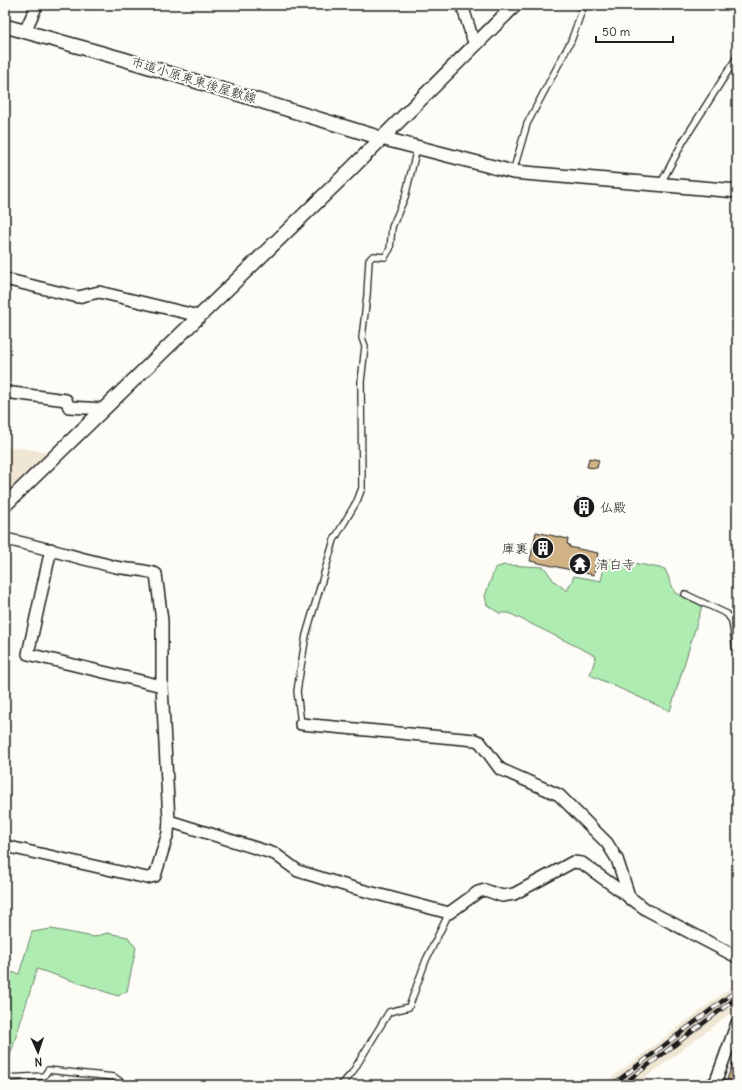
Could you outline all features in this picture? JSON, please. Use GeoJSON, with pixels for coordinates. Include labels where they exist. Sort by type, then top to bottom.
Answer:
{"type":"FeatureCollection","features":[{"type":"Feature","properties":{"kind":"street"},"geometry":{"type":"LineString","coordinates":[[25,31],[36,5]]}},
{"type":"Feature","properties":{"kind":"street"},"geometry":{"type":"LineString","coordinates":[[462,5],[475,46]]}},
{"type":"Feature","properties":{"kind":"street"},"geometry":{"type":"LineString","coordinates":[[5,505],[516,5]]}},
{"type":"Feature","properties":{"kind":"street","name":"市道小原東東後屋敷線"},"geometry":{"type":"LineString","coordinates":[[5,26],[176,75],[381,138],[513,172],[737,191]]}},
{"type":"Feature","properties":{"kind":"street"},"geometry":{"type":"LineString","coordinates":[[5,279],[78,297],[100,292],[199,316]]}},
{"type":"Feature","properties":{"kind":"street"},"geometry":{"type":"LineString","coordinates":[[5,392],[66,400],[69,407],[104,409]]}},
{"type":"Feature","properties":{"kind":"street"},"geometry":{"type":"LineString","coordinates":[[5,540],[51,549],[118,567],[147,571],[156,574],[162,621],[162,686],[169,821],[168,833],[155,876],[147,878],[5,846]]}},
{"type":"Feature","properties":{"kind":"street"},"geometry":{"type":"LineString","coordinates":[[51,549],[28,654],[162,686]]}},
{"type":"Feature","properties":{"kind":"street"},"geometry":{"type":"LineString","coordinates":[[301,724],[399,732],[474,740],[480,742],[500,769],[559,795],[607,843],[618,860],[630,899]]}},
{"type":"Feature","properties":{"kind":"street"},"geometry":{"type":"LineString","coordinates":[[169,821],[275,854],[298,871],[354,888],[449,913],[478,892],[485,890],[502,896],[514,894],[573,862],[582,863],[647,910],[737,957]]}},
{"type":"Feature","properties":{"kind":"street"},"geometry":{"type":"LineString","coordinates":[[714,1083],[737,1023]]}},
{"type":"Feature","properties":{"kind":"lane"},"geometry":{"type":"LineString","coordinates":[[513,172],[527,124],[571,41],[584,5]]}},
{"type":"Feature","properties":{"kind":"lane"},"geometry":{"type":"LineString","coordinates":[[661,184],[684,140],[737,57]]}},
{"type":"Feature","properties":{"kind":"lane"},"geometry":{"type":"LineString","coordinates":[[301,724],[297,691],[306,635],[334,540],[357,501],[362,488],[361,382],[365,346],[362,338],[369,260],[374,256],[385,257],[390,249],[392,226],[405,197],[417,148]]}},
{"type":"Feature","properties":{"kind":"lane"},"geometry":{"type":"LineString","coordinates":[[685,594],[727,614],[732,621],[737,659]]}},
{"type":"Feature","properties":{"kind":"lane"},"geometry":{"type":"LineString","coordinates":[[341,1085],[352,1073],[389,1012],[409,1007],[426,960],[449,913]]}},
{"type":"Feature","properties":{"kind":"lane"},"geometry":{"type":"LineString","coordinates":[[5,1078],[44,1076],[48,1070],[114,1077],[125,1085]]}},
{"type":"Feature","properties":{"kind":"lane"},"geometry":{"type":"LineString","coordinates":[[714,1083],[728,1085]]}},
{"type":"Feature","properties":{"kind":"shaded area"},"geometry":{"type":"Polygon","coordinates":[[[5,446],[48,452],[5,496],[5,446]]]}},
{"type":"Feature","properties":{"kind":"shaded area"},"geometry":{"type":"Polygon","coordinates":[[[737,983],[737,1008],[649,1075],[635,1085],[602,1085],[737,983]]]}},
{"type":"Feature","properties":{"kind":"green space"},"geometry":{"type":"Polygon","coordinates":[[[606,558],[665,569],[675,593],[702,606],[670,711],[590,675],[596,656],[509,613],[499,613],[487,605],[485,596],[495,568],[504,565],[544,567],[554,581],[567,591],[574,576],[601,581],[606,558]]]}},
{"type":"Feature","properties":{"kind":"green space"},"geometry":{"type":"Polygon","coordinates":[[[51,929],[94,937],[107,933],[128,937],[136,948],[127,991],[118,996],[37,969],[5,1072],[5,971],[19,974],[32,932],[51,929]]]}},
{"type":"Feature","properties":{"kind":"building"},"geometry":{"type":"Polygon","coordinates":[[[589,458],[599,460],[597,468],[587,467],[589,458]]]}},
{"type":"Feature","properties":{"kind":"building","name":"仏殿"},"geometry":{"type":"Polygon","coordinates":[[[578,498],[593,501],[590,516],[575,513],[578,498]]]}},
{"type":"Feature","properties":{"kind":"building"},"geometry":{"type":"Polygon","coordinates":[[[536,532],[568,539],[567,544],[570,545],[569,547],[598,553],[594,575],[530,561],[536,532]]]}},
{"type":"Feature","properties":{"kind":"building"},"geometry":{"type":"Polygon","coordinates":[[[737,1055],[737,1082],[727,1079],[737,1055]]]}},
{"type":"Feature","properties":{"kind":"railway"},"geometry":{"type":"LineString","coordinates":[[612,1085],[737,990]]}},
{"type":"Feature","properties":{"kind":"railway"},"geometry":{"type":"LineString","coordinates":[[622,1085],[735,999]]}},
{"type":"Feature","properties":{"kind":"place","name":"仏殿"},"geometry":{"type":"Point","coordinates":[584,507]}},
{"type":"Feature","properties":{"kind":"place","name":"庫裏"},"geometry":{"type":"Point","coordinates":[543,548]}},
{"type":"Feature","properties":{"kind":"place","name":"清白寺"},"geometry":{"type":"Point","coordinates":[580,564]}}]}
